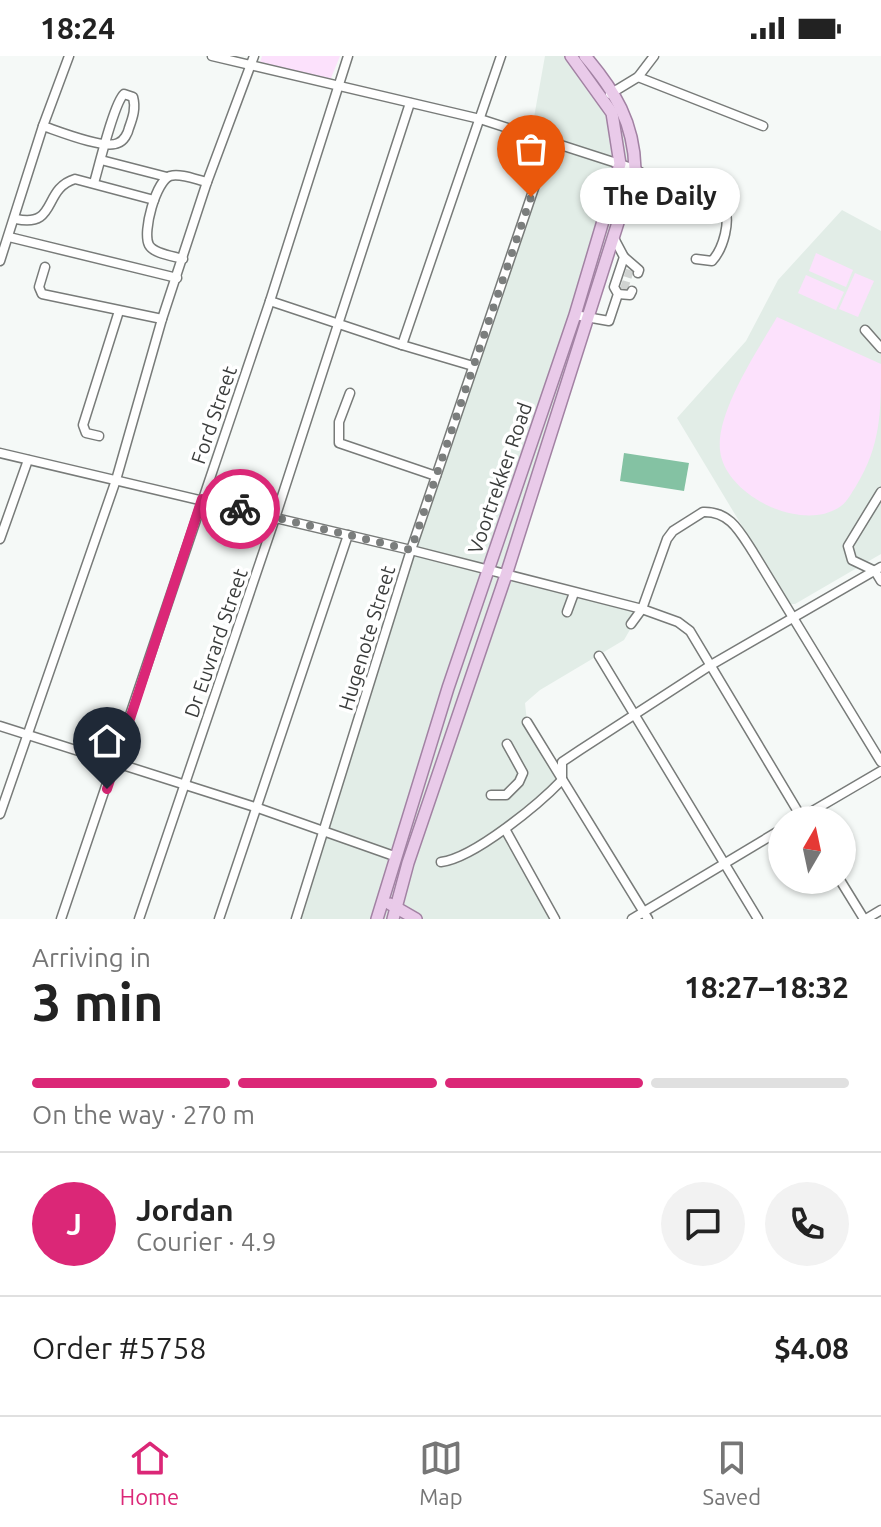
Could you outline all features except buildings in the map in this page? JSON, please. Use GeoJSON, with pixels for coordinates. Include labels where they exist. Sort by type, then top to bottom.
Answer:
{"type":"FeatureCollection","features":[{"type":"Feature","properties":{"kind":"main road","name":"Voortrekker Road"},"geometry":{"type":"LineString","coordinates":[[377,919],[394,856],[488,569],[575,315],[620,164],[612,113],[571,56]]}},
{"type":"Feature","properties":{"kind":"main road","name":"Voortrekker Road"},"geometry":{"type":"LineString","coordinates":[[393,919],[408,863],[506,575],[615,240],[635,169],[634,140],[627,117],[614,92],[585,56]]}},
{"type":"Feature","properties":{"kind":"main road"},"geometry":{"type":"LineString","coordinates":[[382,901],[396,905],[416,919]]}},
{"type":"Feature","properties":{"kind":"street"},"geometry":{"type":"LineString","coordinates":[[0,261],[69,56]]}},
{"type":"Feature","properties":{"kind":"street"},"geometry":{"type":"LineString","coordinates":[[212,56],[252,60],[338,86],[480,119],[635,169],[663,186],[723,205],[727,222],[716,257],[708,262],[696,259]]}},
{"type":"Feature","properties":{"kind":"street","name":"Ford Street"},"geometry":{"type":"LineString","coordinates":[[61,919],[270,301],[348,56]]}},
{"type":"Feature","properties":{"kind":"street"},"geometry":{"type":"LineString","coordinates":[[402,345],[501,56]]}},
{"type":"Feature","properties":{"kind":"street"},"geometry":{"type":"LineString","coordinates":[[602,99],[638,77],[654,56]]}},
{"type":"Feature","properties":{"kind":"street"},"geometry":{"type":"LineString","coordinates":[[0,814],[116,480],[162,319],[207,182],[252,60]]}},
{"type":"Feature","properties":{"kind":"street"},"geometry":{"type":"LineString","coordinates":[[638,77],[763,126]]}},
{"type":"Feature","properties":{"kind":"street"},"geometry":{"type":"LineString","coordinates":[[43,126],[95,142],[107,143],[119,143],[127,135],[135,105],[133,97],[124,94],[118,101],[107,143],[94,183]]}},
{"type":"Feature","properties":{"kind":"street","name":"Dr Euvrard Street"},"geometry":{"type":"LineString","coordinates":[[139,919],[275,518],[410,103]]}},
{"type":"Feature","properties":{"kind":"street","name":"Hugenote Street"},"geometry":{"type":"LineString","coordinates":[[296,919],[411,550],[550,141]]}},
{"type":"Feature","properties":{"kind":"street"},"geometry":{"type":"LineString","coordinates":[[101,160],[167,177],[179,176],[207,182]]}},
{"type":"Feature","properties":{"kind":"street"},"geometry":{"type":"LineString","coordinates":[[167,177],[154,200],[148,244],[155,251],[183,259]]}},
{"type":"Feature","properties":{"kind":"street"},"geometry":{"type":"LineString","coordinates":[[16,219],[31,222],[39,219],[60,187],[75,179],[154,200]]}},
{"type":"Feature","properties":{"kind":"street"},"geometry":{"type":"LineString","coordinates":[[9,237],[177,278]]}},
{"type":"Feature","properties":{"kind":"street"},"geometry":{"type":"LineString","coordinates":[[615,240],[634,269]]}},
{"type":"Feature","properties":{"kind":"street"},"geometry":{"type":"LineString","coordinates":[[575,315],[609,321],[624,292],[614,287],[624,257]]}},
{"type":"Feature","properties":{"kind":"street"},"geometry":{"type":"LineString","coordinates":[[45,267],[39,287],[42,294],[162,319]]}},
{"type":"Feature","properties":{"kind":"street"},"geometry":{"type":"LineString","coordinates":[[270,301],[473,366]]}},
{"type":"Feature","properties":{"kind":"street"},"geometry":{"type":"LineString","coordinates":[[99,436],[86,433],[83,425],[119,311]]}},
{"type":"Feature","properties":{"kind":"street"},"geometry":{"type":"LineString","coordinates":[[865,330],[881,348]]}},
{"type":"Feature","properties":{"kind":"street"},"geometry":{"type":"LineString","coordinates":[[350,393],[339,422],[339,443],[436,476]]}},
{"type":"Feature","properties":{"kind":"street"},"geometry":{"type":"LineString","coordinates":[[0,453],[488,569],[642,609],[678,622],[690,631],[793,806]]}},
{"type":"Feature","properties":{"kind":"street"},"geometry":{"type":"LineString","coordinates":[[0,539],[28,460]]}},
{"type":"Feature","properties":{"kind":"street"},"geometry":{"type":"LineString","coordinates":[[878,569],[852,560],[848,546],[881,492]]}},
{"type":"Feature","properties":{"kind":"street"},"geometry":{"type":"LineString","coordinates":[[631,624],[642,609],[667,539],[673,531],[693,517],[712,511],[723,515],[733,522],[881,762]]}},
{"type":"Feature","properties":{"kind":"street"},"geometry":{"type":"LineString","coordinates":[[219,919],[348,535]]}},
{"type":"Feature","properties":{"kind":"street"},"geometry":{"type":"LineString","coordinates":[[878,569],[881,581]]}},
{"type":"Feature","properties":{"kind":"street"},"geometry":{"type":"LineString","coordinates":[[441,862],[457,857],[505,829],[562,780],[562,762],[711,665],[878,569]]}},
{"type":"Feature","properties":{"kind":"street"},"geometry":{"type":"LineString","coordinates":[[567,612],[574,593]]}},
{"type":"Feature","properties":{"kind":"street"},"geometry":{"type":"LineString","coordinates":[[599,656],[758,919]]}},
{"type":"Feature","properties":{"kind":"street"},"geometry":{"type":"LineString","coordinates":[[527,722],[646,915]]}},
{"type":"Feature","properties":{"kind":"street"},"geometry":{"type":"LineString","coordinates":[[0,726],[258,808],[394,856]]}},
{"type":"Feature","properties":{"kind":"street"},"geometry":{"type":"LineString","coordinates":[[491,795],[506,795],[523,773],[507,744]]}},
{"type":"Feature","properties":{"kind":"street"},"geometry":{"type":"LineString","coordinates":[[823,806],[881,771]]}},
{"type":"Feature","properties":{"kind":"street"},"geometry":{"type":"LineString","coordinates":[[505,829],[555,919]]}},
{"type":"Feature","properties":{"kind":"street"},"geometry":{"type":"LineString","coordinates":[[632,919],[646,915],[768,838]]}},
{"type":"Feature","properties":{"kind":"street"},"geometry":{"type":"LineString","coordinates":[[849,894],[865,919],[881,910]]}},
{"type":"Feature","properties":{"kind":"shaded area"},"geometry":{"type":"Polygon","coordinates":[[[262,56],[340,56],[329,83],[259,66],[262,56]]]}},
{"type":"Feature","properties":{"kind":"shaded area"},"geometry":{"type":"Polygon","coordinates":[[[545,56],[585,56],[605,81],[635,155],[506,574],[642,609],[624,640],[540,690],[525,703],[527,722],[562,780],[505,829],[555,919],[296,919],[411,550],[550,142],[531,134],[545,56]]]}},
{"type":"Feature","properties":{"kind":"shaded area"},"geometry":{"type":"Polygon","coordinates":[[[842,210],[881,231],[881,554],[795,604],[789,604],[677,418],[746,341],[778,280],[842,210]]]}},
{"type":"Feature","properties":{"kind":"shaded area"},"geometry":{"type":"Polygon","coordinates":[[[816,253],[853,270],[846,287],[809,271],[816,253]]]}},
{"type":"Feature","properties":{"kind":"shaded area"},"geometry":{"type":"Polygon","coordinates":[[[855,273],[874,281],[858,317],[839,309],[855,273]]]}},
{"type":"Feature","properties":{"kind":"shaded area"},"geometry":{"type":"Polygon","coordinates":[[[806,275],[844,292],[836,310],[798,293],[806,275]]]}},
{"type":"Feature","properties":{"kind":"shaded area"},"geometry":{"type":"Polygon","coordinates":[[[777,317],[881,364],[880,413],[870,456],[845,502],[825,513],[807,515],[787,512],[750,495],[735,482],[720,450],[731,400],[777,317]]]}},
{"type":"Feature","properties":{"kind":"shaded area"},"geometry":{"type":"Polygon","coordinates":[[[624,453],[689,463],[684,491],[620,481],[624,453]]]}},
{"type":"Feature","properties":{"kind":"tunnel"},"geometry":{"type":"LineString","coordinates":[[624,289],[630,270]]}},
{"type":"Feature","properties":{"kind":"way so far"},"geometry":{"type":"LineString","coordinates":[[240,509],[411,550],[531,197]]}},
{"type":"Feature","properties":{"kind":"place","name":"The Daily"},"geometry":{"type":"Point","coordinates":[531,197]}},
{"type":"Feature","properties":{"kind":"route"},"geometry":{"type":"LineString","coordinates":[[107,789],[202,499],[240,509]]}}]}
